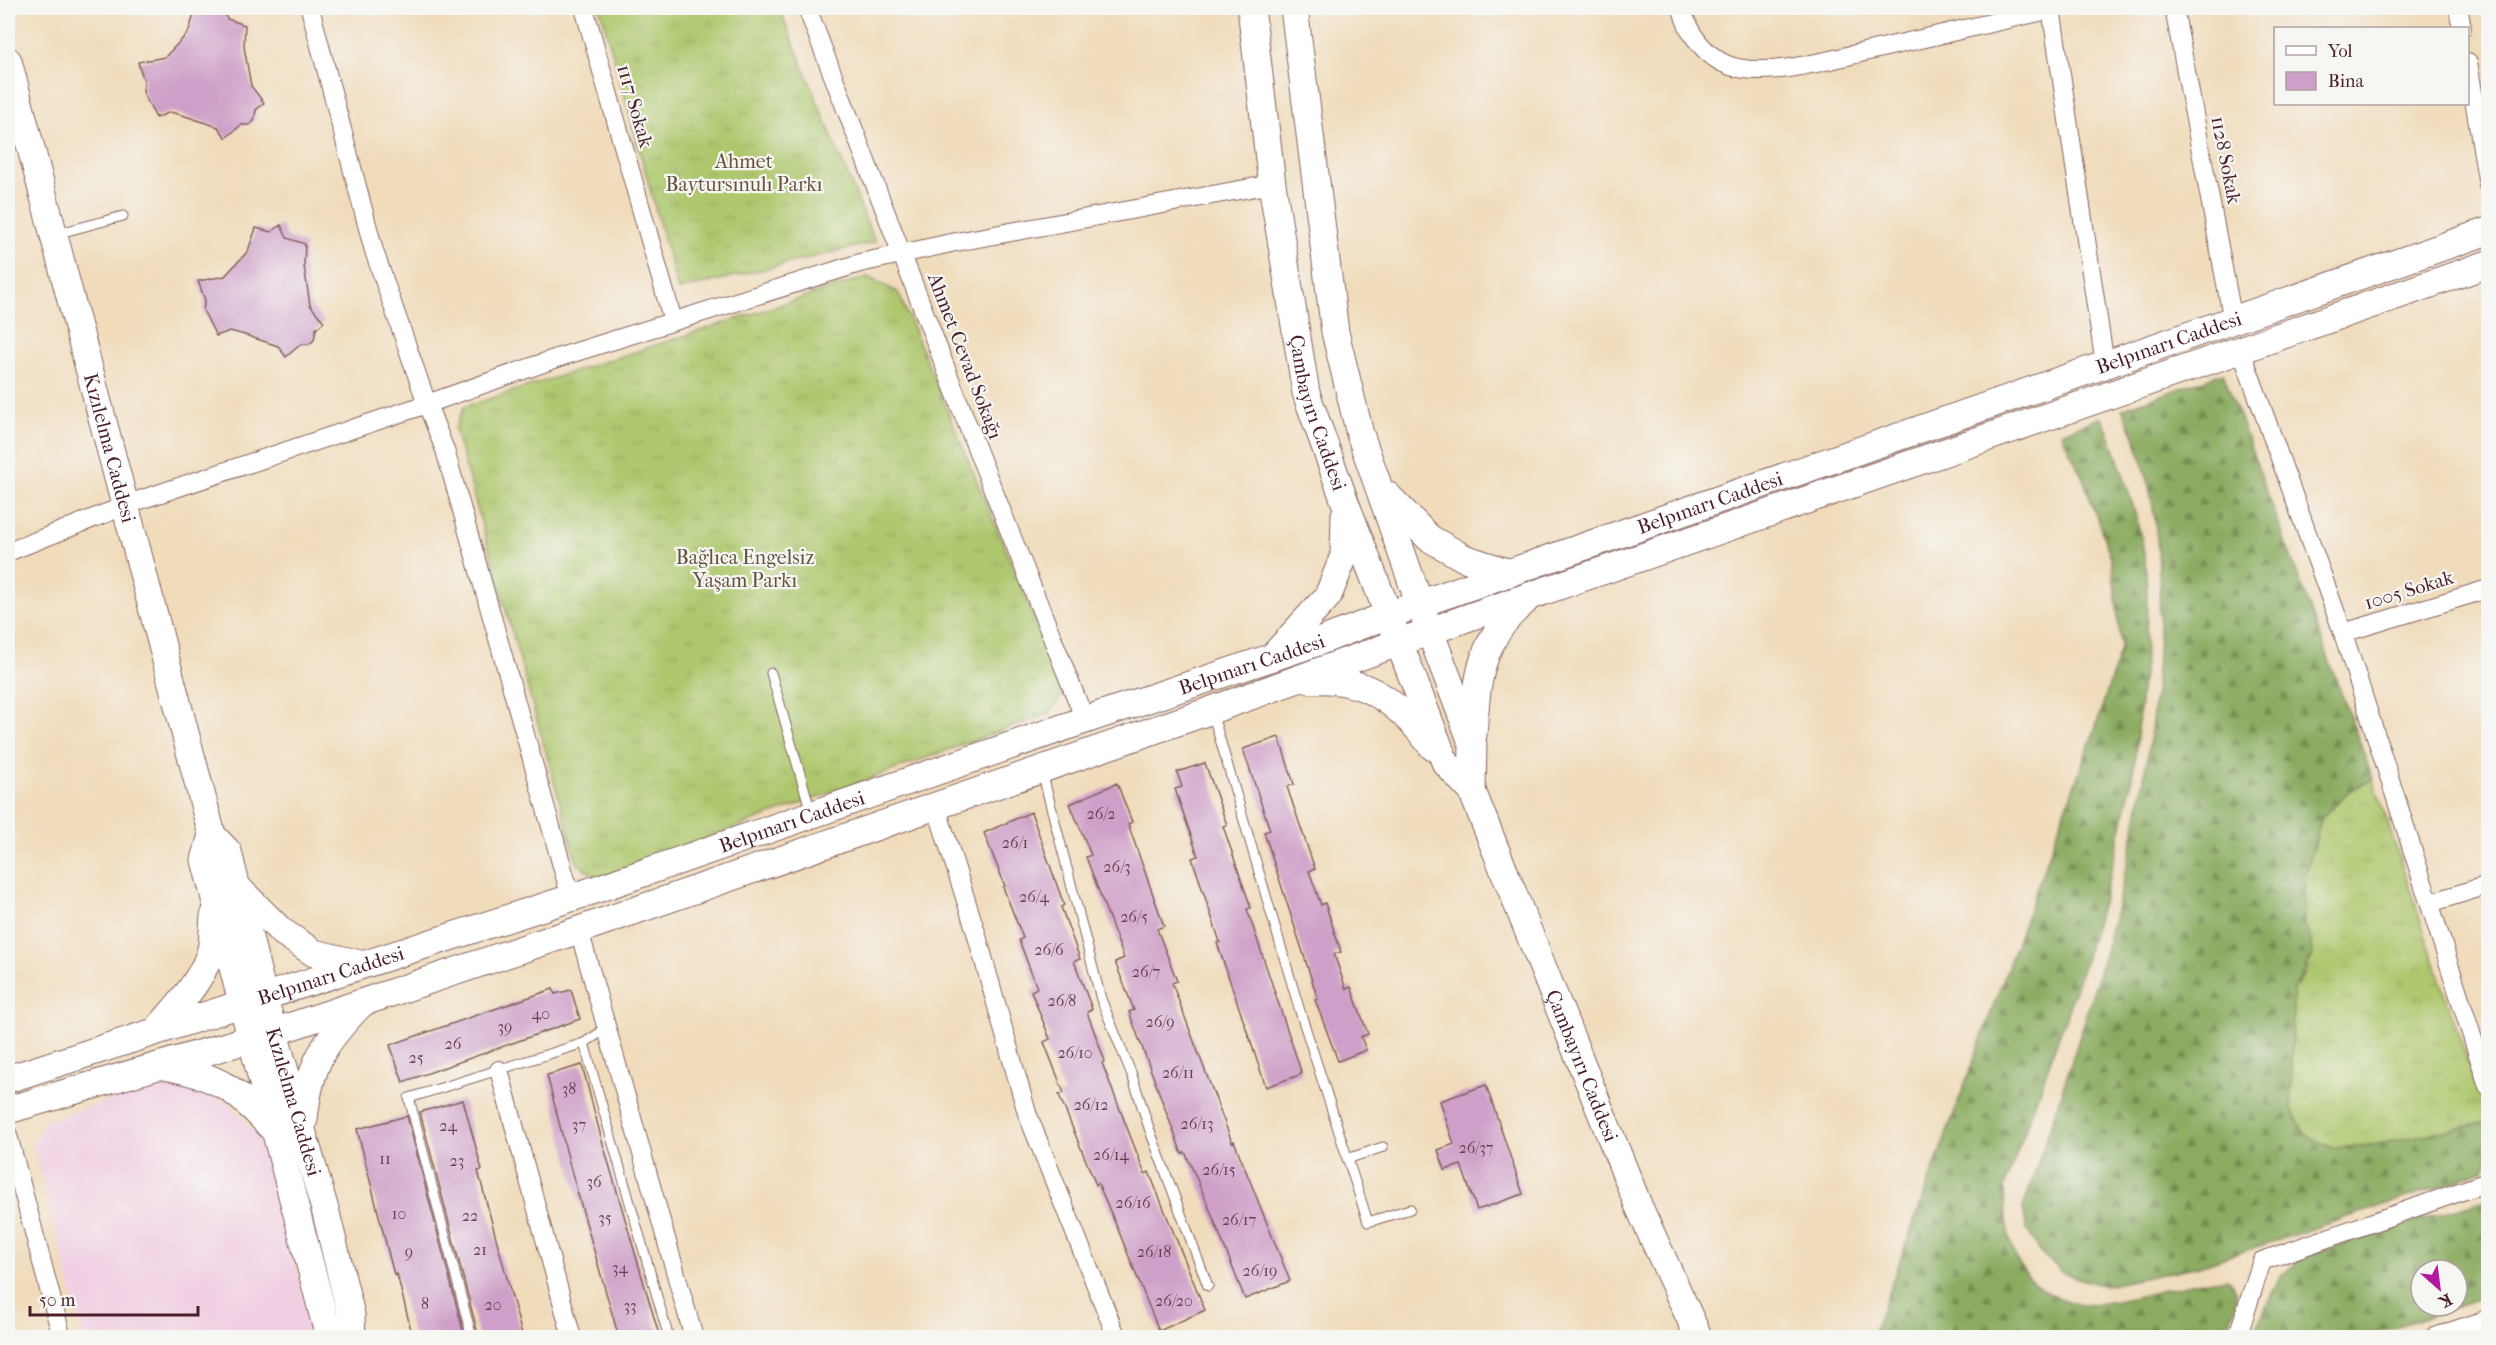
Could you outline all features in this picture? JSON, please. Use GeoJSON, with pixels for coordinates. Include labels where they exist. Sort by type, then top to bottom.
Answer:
{"type":"FeatureCollection","features":[{"type":"Feature","properties":{"kind":"street"},"geometry":{"type":"LineString","coordinates":[[310,8],[374,251],[427,404],[446,450],[571,898]]}},
{"type":"Feature","properties":{"kind":"street","name":"1117 Sokak"},"geometry":{"type":"LineString","coordinates":[[584,8],[673,321]]}},
{"type":"Feature","properties":{"kind":"street","name":"Ahmet Cevad Sokağı"},"geometry":{"type":"LineString","coordinates":[[807,8],[1085,720]]}},
{"type":"Feature","properties":{"kind":"street","name":"Çambayırı Caddesi"},"geometry":{"type":"LineString","coordinates":[[1251,8],[1272,184],[1306,393],[1345,502],[1445,762],[1472,791],[1639,1207],[1699,1338]]}},
{"type":"Feature","properties":{"kind":"street","name":"Çambayırı Caddesi"},"geometry":{"type":"LineString","coordinates":[[1294,8],[1335,332],[1360,434],[1420,605],[1473,745],[1472,791]]}},
{"type":"Feature","properties":{"kind":"street"},"geometry":{"type":"LineString","coordinates":[[1682,8],[1696,39],[1709,54],[1735,68],[1761,71],[1826,61],[2051,8],[2105,365]]}},
{"type":"Feature","properties":{"kind":"street","name":"1128 Sokak"},"geometry":{"type":"LineString","coordinates":[[2175,8],[2233,321]]}},
{"type":"Feature","properties":{"kind":"street"},"geometry":{"type":"LineString","coordinates":[[2458,8],[2462,27]]}},
{"type":"Feature","properties":{"kind":"street","name":"Kızılelma Caddesi"},"geometry":{"type":"LineString","coordinates":[[8,61],[212,836],[228,852],[226,893],[253,999],[289,1131],[351,1315],[352,1338]]}},
{"type":"Feature","properties":{"kind":"street"},"geometry":{"type":"LineString","coordinates":[[2469,68],[2488,185]]}},
{"type":"Feature","properties":{"kind":"street"},"geometry":{"type":"LineString","coordinates":[[8,552],[125,506],[560,357],[860,263],[901,253],[1272,184]]}},
{"type":"Feature","properties":{"kind":"street","name":"Belpınarı Caddesi"},"geometry":{"type":"LineString","coordinates":[[8,1079],[571,898],[1271,658],[1388,615],[2488,231]]}},
{"type":"Feature","properties":{"kind":"street","name":"Belpınarı Caddesi"},"geometry":{"type":"LineString","coordinates":[[8,1110],[263,1035],[579,930],[1212,710],[1532,595],[2488,264]]}},
{"type":"Feature","properties":{"kind":"street"},"geometry":{"type":"LineString","coordinates":[[2241,350],[2343,633],[2488,1086]]}},
{"type":"Feature","properties":{"kind":"street"},"geometry":{"type":"LineString","coordinates":[[1378,483],[1405,516],[1429,538],[1464,558],[1510,573]]}},
{"type":"Feature","properties":{"kind":"street"},"geometry":{"type":"LineString","coordinates":[[1271,658],[1302,627],[1328,596],[1344,556],[1345,502]]}},
{"type":"Feature","properties":{"kind":"street","name":"1005 Sokak"},"geometry":{"type":"LineString","coordinates":[[2343,633],[2488,590]]}},
{"type":"Feature","properties":{"kind":"street"},"geometry":{"type":"LineString","coordinates":[[1473,745],[1477,691],[1485,656],[1494,633],[1508,615],[1532,595]]}},
{"type":"Feature","properties":{"kind":"street"},"geometry":{"type":"LineString","coordinates":[[1292,681],[1333,678],[1364,686],[1389,702],[1419,729],[1445,762]]}},
{"type":"Feature","properties":{"kind":"street"},"geometry":{"type":"LineString","coordinates":[[936,807],[975,929],[1027,1113],[1117,1338]]}},
{"type":"Feature","properties":{"kind":"street"},"geometry":{"type":"LineString","coordinates":[[2430,903],[2488,885]]}},
{"type":"Feature","properties":{"kind":"street"},"geometry":{"type":"LineString","coordinates":[[156,1030],[186,996],[201,972],[212,947],[226,893],[314,953],[361,964]]}},
{"type":"Feature","properties":{"kind":"street"},"geometry":{"type":"LineString","coordinates":[[579,930],[694,1338]]}},
{"type":"Feature","properties":{"kind":"street"},"geometry":{"type":"LineString","coordinates":[[160,1065],[191,1071],[225,1084],[289,1131],[307,1092],[316,1061],[341,1025],[363,1002]]}},
{"type":"Feature","properties":{"kind":"street"},"geometry":{"type":"LineString","coordinates":[[499,1070],[572,1338]]}},
{"type":"Feature","properties":{"kind":"street","name":"Kızılelma Caddesi"},"geometry":{"type":"LineString","coordinates":[[289,1131],[325,1322],[335,1338]]}},
{"type":"Feature","properties":{"kind":"street"},"geometry":{"type":"LineString","coordinates":[[8,1135],[62,1338]]}},
{"type":"Feature","properties":{"kind":"street"},"geometry":{"type":"LineString","coordinates":[[2237,1338],[2262,1261],[2488,1182]]}},
{"type":"Feature","properties":{"kind":"street"},"geometry":{"type":"LineString","coordinates":[[2432,1338],[2488,1319]]}},
{"type":"Feature","properties":{"kind":"lane"},"geometry":{"type":"LineString","coordinates":[[52,235],[123,216]]}},
{"type":"Feature","properties":{"kind":"lane"},"geometry":{"type":"LineString","coordinates":[[771,673],[812,815]]}},
{"type":"Feature","properties":{"kind":"lane"},"geometry":{"type":"LineString","coordinates":[[1212,710],[1299,1008],[1368,1222],[1410,1209]]}},
{"type":"Feature","properties":{"kind":"lane"},"geometry":{"type":"LineString","coordinates":[[1041,769],[1101,999],[1132,1075],[1149,1128],[1208,1286]]}},
{"type":"Feature","properties":{"kind":"lane"},"geometry":{"type":"LineString","coordinates":[[472,1338],[409,1098],[584,1043],[606,1029]]}},
{"type":"Feature","properties":{"kind":"lane"},"geometry":{"type":"LineString","coordinates":[[584,1043],[669,1338]]}},
{"type":"Feature","properties":{"kind":"lane"},"geometry":{"type":"LineString","coordinates":[[1347,1159],[1383,1147]]}},
{"type":"Feature","properties":{"kind":"shaded area"},"geometry":{"type":"Polygon","coordinates":[[[173,1086],[198,1090],[230,1104],[257,1136],[269,1161],[314,1337],[83,1337],[33,1144],[45,1121],[132,1093],[173,1086]]]}},
{"type":"Feature","properties":{"kind":"green space","name":"Ahmet Baytursınulı Parkı"},"geometry":{"type":"Polygon","coordinates":[[[600,8],[779,8],[875,242],[678,290],[600,8]]]}},
{"type":"Feature","properties":{"kind":"green space","name":"Bağlıca Engelsiz Yaşam Parkı"},"geometry":{"type":"Polygon","coordinates":[[[867,277],[898,292],[1065,692],[1049,713],[598,878],[577,863],[455,429],[464,407],[867,277]]]}},
{"type":"Feature","properties":{"kind":"green space"},"geometry":{"type":"Polygon","coordinates":[[[2223,373],[2373,779],[2349,791],[2322,817],[2305,876],[2304,922],[2311,944],[2312,957],[2293,990],[2291,1109],[2304,1132],[2320,1143],[2334,1148],[2374,1145],[2488,1122],[2488,1162],[2483,1169],[2454,1182],[2199,1266],[2105,1286],[2065,1274],[2043,1255],[2027,1230],[2023,1208],[2070,1066],[2112,926],[2143,783],[2153,710],[2160,606],[2158,548],[2155,519],[2143,463],[2122,409],[2223,373]]]}},
{"type":"Feature","properties":{"kind":"green space"},"geometry":{"type":"Polygon","coordinates":[[[2102,417],[2130,494],[2145,559],[2146,636],[2135,756],[2121,830],[2093,934],[2004,1188],[2007,1223],[2015,1256],[2023,1270],[2047,1293],[2065,1300],[2084,1305],[2104,1303],[2193,1283],[2228,1279],[2235,1292],[2235,1307],[2224,1337],[1872,1337],[2095,729],[2121,648],[2112,561],[2083,478],[2061,433],[2102,417]]]}},
{"type":"Feature","properties":{"kind":"green space"},"geometry":{"type":"Polygon","coordinates":[[[2373,779],[2488,1122],[2374,1145],[2334,1148],[2320,1143],[2304,1132],[2291,1109],[2293,990],[2306,972],[2311,944],[2304,922],[2305,876],[2322,817],[2349,791],[2373,779]]]}},
{"type":"Feature","properties":{"kind":"green space"},"geometry":{"type":"Polygon","coordinates":[[[2488,1199],[2488,1297],[2469,1303],[2469,1258],[2409,1258],[2409,1318],[2423,1318],[2364,1337],[2252,1337],[2279,1278],[2303,1257],[2488,1199]]]}},
{"type":"Feature","properties":{"kind":"building"},"geometry":{"type":"Polygon","coordinates":[[[222,8],[227,19],[245,25],[244,47],[251,86],[264,103],[256,110],[254,121],[249,125],[241,125],[226,138],[218,127],[185,116],[170,112],[156,118],[143,92],[144,81],[138,62],[165,57],[188,33],[196,9],[212,14],[222,8]]]}},
{"type":"Feature","properties":{"kind":"building"},"geometry":{"type":"Polygon","coordinates":[[[281,225],[287,238],[305,244],[304,266],[310,305],[324,322],[316,329],[314,340],[309,344],[301,344],[286,357],[278,346],[245,335],[230,331],[216,336],[203,310],[205,300],[198,281],[225,276],[248,251],[256,228],[271,232],[281,225]]]}},
{"type":"Feature","properties":{"kind":"building"},"geometry":{"type":"Polygon","coordinates":[[[1279,737],[1294,784],[1287,787],[1315,869],[1309,871],[1321,905],[1325,903],[1341,952],[1334,954],[1346,989],[1351,987],[1368,1034],[1361,1037],[1366,1050],[1338,1061],[1315,1000],[1318,999],[1264,832],[1270,830],[1243,749],[1279,737]]]}},
{"type":"Feature","properties":{"kind":"building"},"geometry":{"type":"Polygon","coordinates":[[[1205,763],[1227,825],[1223,826],[1251,908],[1247,909],[1302,1074],[1266,1087],[1217,943],[1220,942],[1192,858],[1198,856],[1175,789],[1182,787],[1177,772],[1205,763]]]}},
{"type":"Feature","properties":{"kind":"building"},"geometry":{"type":"Polygon","coordinates":[[[1117,783],[1132,822],[1128,824],[1164,926],[1157,929],[1177,981],[1172,983],[1232,1142],[1234,1141],[1290,1281],[1245,1299],[1185,1152],[1182,1154],[1129,1012],[1134,1010],[1115,962],[1124,958],[1086,857],[1091,855],[1070,804],[1117,783]]]}},
{"type":"Feature","properties":{"kind":"building"},"geometry":{"type":"Polygon","coordinates":[[[1031,812],[1064,905],[1061,907],[1080,959],[1074,961],[1092,1009],[1087,1012],[1105,1061],[1102,1063],[1145,1174],[1149,1172],[1205,1310],[1159,1331],[1059,1095],[1064,1093],[1044,1042],[1050,1039],[1031,991],[1037,988],[1019,940],[1023,938],[984,833],[1031,812]]]}},
{"type":"Feature","properties":{"kind":"building"},"geometry":{"type":"Polygon","coordinates":[[[553,989],[555,994],[571,990],[580,1019],[403,1082],[390,1045],[553,989]]]}},
{"type":"Feature","properties":{"kind":"building"},"geometry":{"type":"Polygon","coordinates":[[[582,1065],[660,1338],[619,1338],[571,1170],[547,1075],[582,1065]]]}},
{"type":"Feature","properties":{"kind":"building"},"geometry":{"type":"Polygon","coordinates":[[[1486,1085],[1523,1194],[1477,1210],[1461,1165],[1445,1170],[1438,1150],[1454,1144],[1440,1101],[1486,1085]]]}},
{"type":"Feature","properties":{"kind":"building"},"geometry":{"type":"Polygon","coordinates":[[[463,1100],[482,1170],[478,1171],[523,1338],[479,1338],[420,1112],[463,1100]]]}},
{"type":"Feature","properties":{"kind":"building"},"geometry":{"type":"Polygon","coordinates":[[[407,1116],[465,1338],[413,1338],[397,1274],[394,1275],[357,1129],[407,1116]]]}}]}
